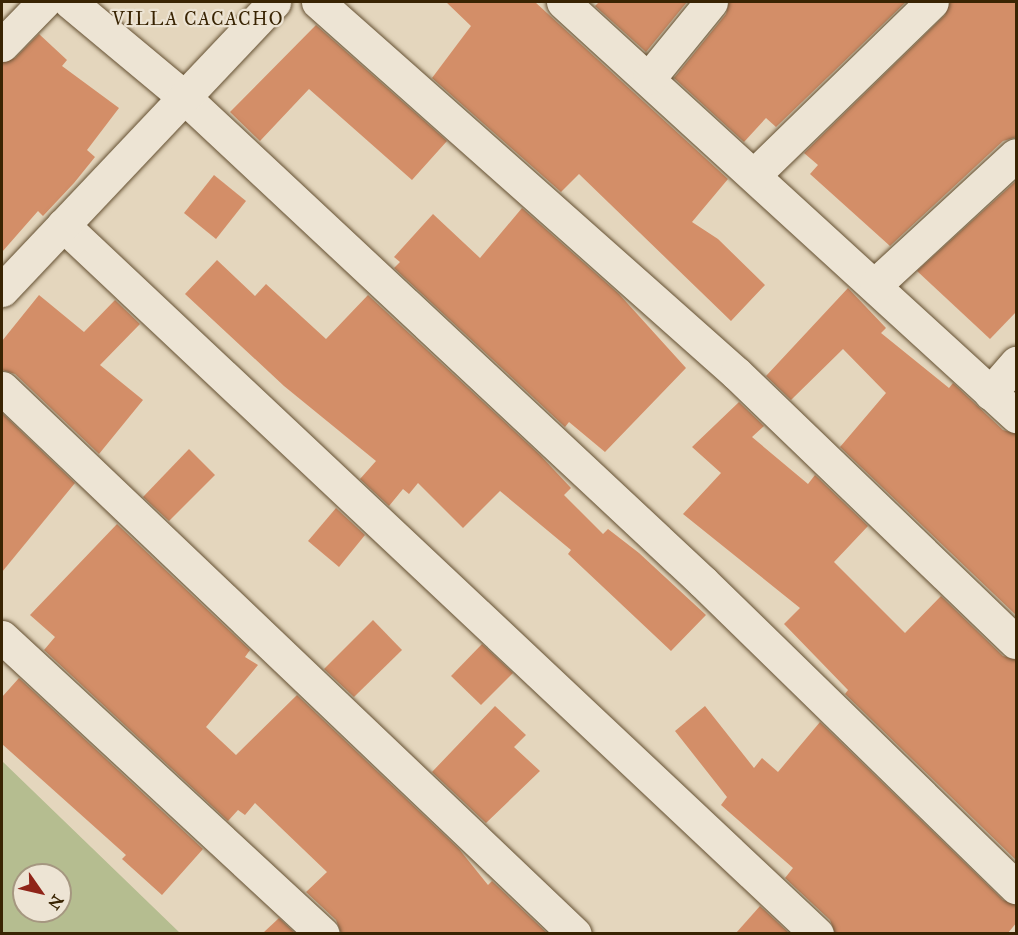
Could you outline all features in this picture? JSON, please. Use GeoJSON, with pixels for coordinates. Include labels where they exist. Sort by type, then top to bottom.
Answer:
{"type":"FeatureCollection","features":[{"type":"Feature","properties":{"kind":"street"},"geometry":{"type":"LineString","coordinates":[[2,45],[44,2]]}},
{"type":"Feature","properties":{"kind":"street"},"geometry":{"type":"LineString","coordinates":[[70,2],[184,97],[703,582],[1017,887]]}},
{"type":"Feature","properties":{"kind":"street"},"geometry":{"type":"LineString","coordinates":[[2,290],[274,2]]}},
{"type":"Feature","properties":{"kind":"street"},"geometry":{"type":"LineString","coordinates":[[318,2],[735,373],[1017,642]]}},
{"type":"Feature","properties":{"kind":"street"},"geometry":{"type":"LineString","coordinates":[[563,2],[876,284],[1017,416]]}},
{"type":"Feature","properties":{"kind":"street"},"geometry":{"type":"LineString","coordinates":[[649,78],[711,2]]}},
{"type":"Feature","properties":{"kind":"street"},"geometry":{"type":"LineString","coordinates":[[754,175],[932,2]]}},
{"type":"Feature","properties":{"kind":"street"},"geometry":{"type":"LineString","coordinates":[[876,284],[1017,155]]}},
{"type":"Feature","properties":{"kind":"street"},"geometry":{"type":"LineString","coordinates":[[63,225],[817,933]]}},
{"type":"Feature","properties":{"kind":"street"},"geometry":{"type":"LineString","coordinates":[[990,393],[1017,363]]}},
{"type":"Feature","properties":{"kind":"street"},"geometry":{"type":"LineString","coordinates":[[2,388],[576,933]]}},
{"type":"Feature","properties":{"kind":"street"},"geometry":{"type":"LineString","coordinates":[[2,637],[323,933]]}},
{"type":"Feature","properties":{"kind":"green space"},"geometry":{"type":"Polygon","coordinates":[[[2,761],[180,933],[2,933],[2,761]]]}},
{"type":"Feature","properties":{"kind":"building"},"geometry":{"type":"Polygon","coordinates":[[[446,2],[535,2],[728,179],[692,222],[718,239],[765,285],[731,321],[579,174],[561,192],[432,78],[471,26],[446,2]]]}},
{"type":"Feature","properties":{"kind":"building"},"geometry":{"type":"Polygon","coordinates":[[[599,2],[687,2],[646,52],[595,6],[599,2]]]}},
{"type":"Feature","properties":{"kind":"building"},"geometry":{"type":"Polygon","coordinates":[[[729,2],[906,2],[776,127],[766,118],[744,142],[674,78],[726,14],[729,2]]]}},
{"type":"Feature","properties":{"kind":"building"},"geometry":{"type":"Polygon","coordinates":[[[950,2],[1017,2],[1017,137],[1003,141],[890,246],[810,174],[818,165],[804,153],[945,15],[950,2]]]}},
{"type":"Feature","properties":{"kind":"building"},"geometry":{"type":"Polygon","coordinates":[[[316,25],[447,141],[412,180],[309,89],[260,141],[230,112],[316,25]]]}},
{"type":"Feature","properties":{"kind":"building"},"geometry":{"type":"Polygon","coordinates":[[[39,34],[67,60],[62,66],[119,108],[87,150],[95,157],[74,183],[43,216],[38,211],[2,252],[2,63],[15,58],[39,34]]]}},
{"type":"Feature","properties":{"kind":"building"},"geometry":{"type":"Polygon","coordinates":[[[214,175],[246,201],[216,239],[184,213],[214,175]]]}},
{"type":"Feature","properties":{"kind":"building"},"geometry":{"type":"Polygon","coordinates":[[[1017,180],[1017,311],[990,339],[917,271],[1017,180]]]}},
{"type":"Feature","properties":{"kind":"building"},"geometry":{"type":"Polygon","coordinates":[[[522,208],[619,294],[686,368],[605,452],[569,422],[565,427],[394,268],[400,262],[394,257],[433,214],[480,258],[522,208]]]}},
{"type":"Feature","properties":{"kind":"building"},"geometry":{"type":"Polygon","coordinates":[[[217,260],[255,296],[266,284],[326,339],[368,295],[540,455],[571,488],[564,495],[603,534],[608,529],[639,553],[706,615],[671,651],[568,554],[571,550],[500,491],[463,528],[418,483],[409,494],[403,489],[389,506],[360,479],[376,461],[284,386],[185,294],[217,260]]]}},
{"type":"Feature","properties":{"kind":"building"},"geometry":{"type":"Polygon","coordinates":[[[848,288],[886,328],[881,333],[949,388],[953,383],[1003,430],[1017,434],[1017,616],[840,447],[886,393],[843,349],[791,400],[766,376],[848,288]]]}},
{"type":"Feature","properties":{"kind":"building"},"geometry":{"type":"Polygon","coordinates":[[[39,295],[84,332],[115,300],[140,324],[100,365],[143,400],[99,454],[15,374],[2,370],[2,341],[39,295]]]}},
{"type":"Feature","properties":{"kind":"building"},"geometry":{"type":"Polygon","coordinates":[[[739,402],[764,426],[752,437],[808,484],[815,475],[868,526],[834,562],[905,633],[941,596],[1003,656],[1017,660],[1017,861],[845,694],[848,690],[784,624],[800,608],[683,514],[721,473],[692,447],[739,402]]]}},
{"type":"Feature","properties":{"kind":"building"},"geometry":{"type":"Polygon","coordinates":[[[2,413],[75,483],[2,572],[2,413]]]}},
{"type":"Feature","properties":{"kind":"building"},"geometry":{"type":"Polygon","coordinates":[[[189,449],[215,475],[169,521],[143,497],[189,449]]]}},
{"type":"Feature","properties":{"kind":"building"},"geometry":{"type":"Polygon","coordinates":[[[336,508],[365,535],[339,567],[308,541],[336,508]]]}},
{"type":"Feature","properties":{"kind":"building"},"geometry":{"type":"Polygon","coordinates":[[[117,524],[250,650],[245,657],[258,665],[206,727],[236,755],[297,695],[459,849],[488,885],[492,881],[547,933],[341,933],[336,920],[306,892],[327,872],[255,803],[245,815],[238,810],[228,821],[44,650],[55,637],[30,615],[117,524]]]}},
{"type":"Feature","properties":{"kind":"building"},"geometry":{"type":"Polygon","coordinates":[[[373,620],[402,650],[354,697],[324,669],[373,620]]]}},
{"type":"Feature","properties":{"kind":"building"},"geometry":{"type":"Polygon","coordinates":[[[482,644],[513,673],[481,705],[451,676],[482,644]]]}},
{"type":"Feature","properties":{"kind":"building"},"geometry":{"type":"Polygon","coordinates":[[[19,678],[203,849],[162,895],[122,859],[126,855],[2,744],[2,697],[19,678]]]}},
{"type":"Feature","properties":{"kind":"building"},"geometry":{"type":"Polygon","coordinates":[[[495,706],[526,735],[514,747],[540,771],[486,823],[432,772],[495,706]]]}},
{"type":"Feature","properties":{"kind":"building"},"geometry":{"type":"Polygon","coordinates":[[[705,706],[754,768],[762,758],[778,772],[820,722],[1003,900],[1017,905],[1017,922],[1008,933],[835,933],[830,920],[785,878],[793,868],[721,805],[727,797],[675,731],[705,706]]]}},
{"type":"Feature","properties":{"kind":"building"},"geometry":{"type":"Polygon","coordinates":[[[760,906],[789,933],[736,933],[760,906]]]}},
{"type":"Feature","properties":{"kind":"building"},"geometry":{"type":"Polygon","coordinates":[[[279,918],[295,933],[263,933],[279,918]]]}},
{"type":"Feature","properties":{"kind":"district","name":"VILLA CACACHO"},"geometry":{"type":"Point","coordinates":[198,19]}}]}
